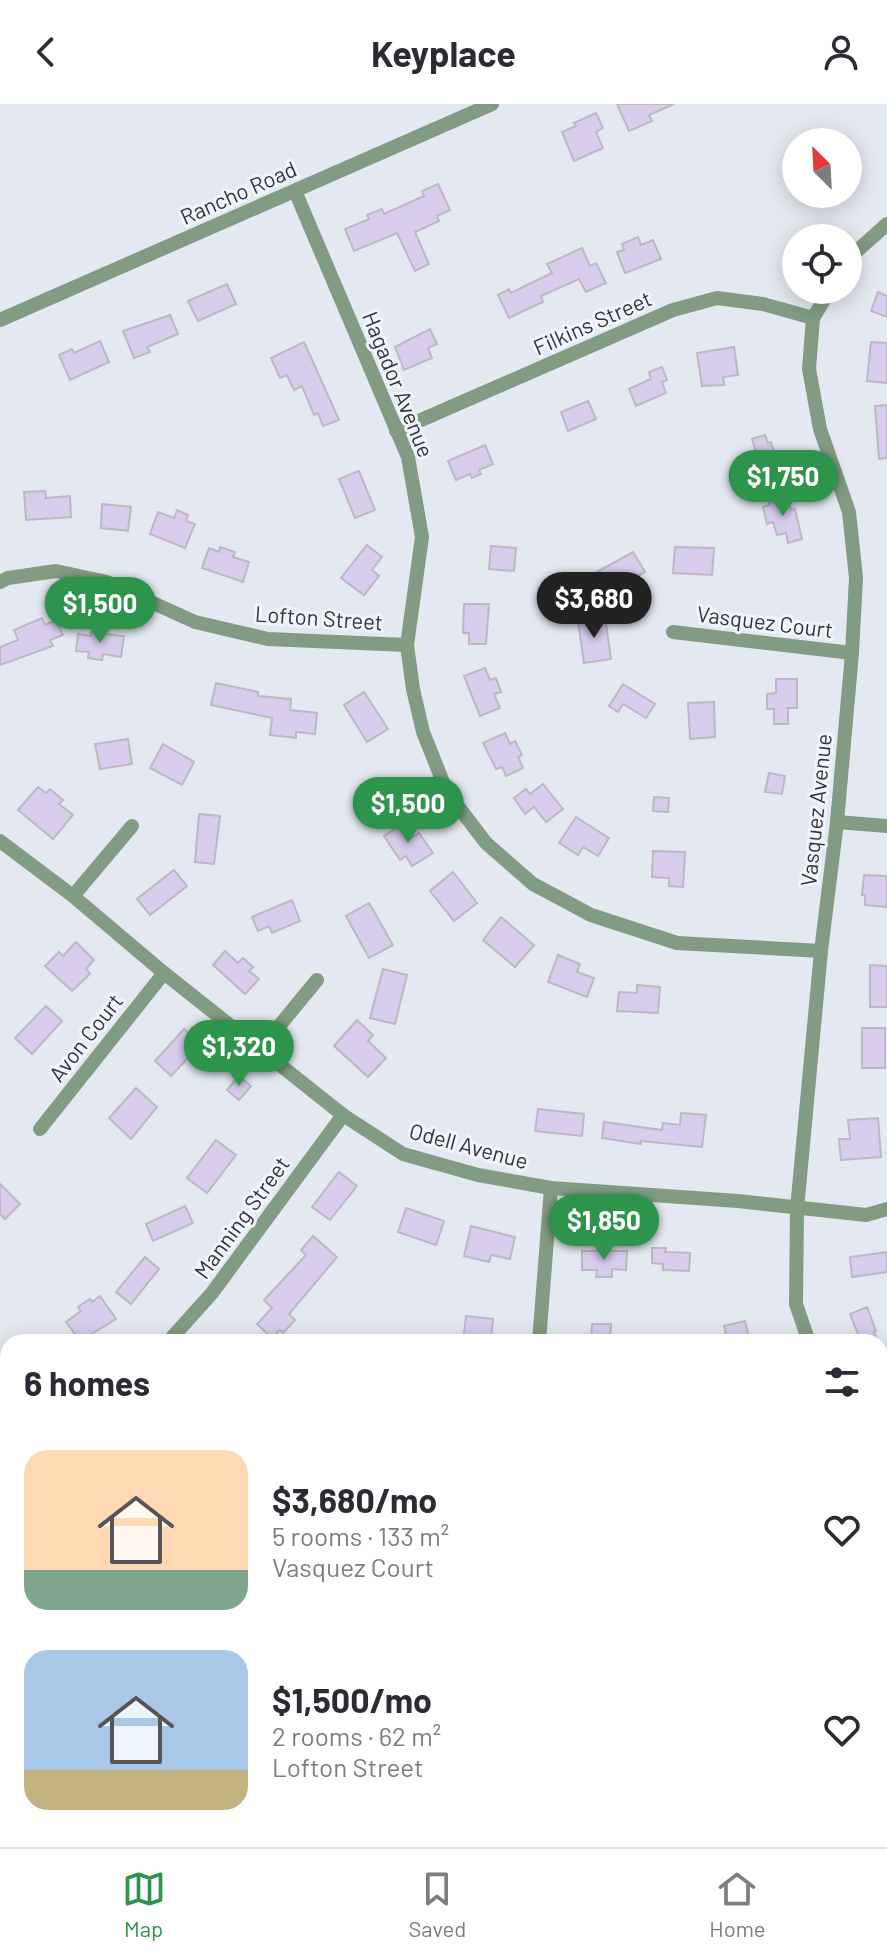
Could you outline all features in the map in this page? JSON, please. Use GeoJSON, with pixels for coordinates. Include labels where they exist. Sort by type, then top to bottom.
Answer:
{"type":"FeatureCollection","features":[{"type":"Feature","properties":{"kind":"street","name":"Rancho Road"},"geometry":{"type":"LineString","coordinates":[[0,320],[492,104]]}},
{"type":"Feature","properties":{"kind":"street","name":"Hagador Avenue"},"geometry":{"type":"LineString","coordinates":[[295,191],[408,457],[422,537],[407,645],[423,732],[447,792],[486,843],[533,884],[591,915],[677,943],[821,951]]}},
{"type":"Feature","properties":{"kind":"street"},"geometry":{"type":"LineString","coordinates":[[862,246],[887,224]]}},
{"type":"Feature","properties":{"kind":"street","name":"Filkins Street"},"geometry":{"type":"LineString","coordinates":[[396,431],[673,310],[717,298],[763,304],[813,318]]}},
{"type":"Feature","properties":{"kind":"street","name":"Vasquez Avenue"},"geometry":{"type":"LineString","coordinates":[[806,1334],[796,1304],[797,1209],[821,951],[837,822],[856,578],[849,512],[820,429],[809,369],[813,318],[822,304]]}},
{"type":"Feature","properties":{"kind":"street","name":"Lofton Street"},"geometry":{"type":"LineString","coordinates":[[0,582],[56,571],[107,582],[195,622],[268,639],[407,645]]}},
{"type":"Feature","properties":{"kind":"street","name":"Vasquez Court"},"geometry":{"type":"LineString","coordinates":[[673,632],[852,653]]}},
{"type":"Feature","properties":{"kind":"street"},"geometry":{"type":"LineString","coordinates":[[837,822],[887,826]]}},
{"type":"Feature","properties":{"kind":"street"},"geometry":{"type":"LineString","coordinates":[[73,896],[132,826]]}},
{"type":"Feature","properties":{"kind":"street","name":"Odell Avenue"},"geometry":{"type":"LineString","coordinates":[[0,841],[73,896],[164,973],[343,1115],[403,1154],[478,1175],[551,1188],[738,1201],[866,1215],[887,1209]]}},
{"type":"Feature","properties":{"kind":"street","name":"Avon Court"},"geometry":{"type":"LineString","coordinates":[[40,1129],[164,973]]}},
{"type":"Feature","properties":{"kind":"street"},"geometry":{"type":"LineString","coordinates":[[261,1048],[317,980]]}},
{"type":"Feature","properties":{"kind":"street","name":"Manning Street"},"geometry":{"type":"LineString","coordinates":[[175,1334],[212,1293],[343,1115]]}},
{"type":"Feature","properties":{"kind":"street"},"geometry":{"type":"LineString","coordinates":[[540,1334],[551,1188]]}},
{"type":"Feature","properties":{"kind":"building"},"geometry":{"type":"Polygon","coordinates":[[[617,104],[674,104],[649,115],[652,121],[629,131],[617,104]]]}},
{"type":"Feature","properties":{"kind":"building"},"geometry":{"type":"Polygon","coordinates":[[[596,113],[603,128],[596,132],[603,148],[574,161],[562,132],[596,113]]]}},
{"type":"Feature","properties":{"kind":"building"},"geometry":{"type":"Polygon","coordinates":[[[438,184],[450,210],[437,216],[439,221],[415,232],[429,264],[415,271],[397,233],[354,251],[345,229],[369,219],[367,215],[382,209],[384,214],[424,196],[422,191],[438,184]]]}},
{"type":"Feature","properties":{"kind":"building"},"geometry":{"type":"Polygon","coordinates":[[[638,237],[641,245],[653,240],[661,259],[625,273],[617,252],[624,250],[622,244],[638,237]]]}},
{"type":"Feature","properties":{"kind":"building"},"geometry":{"type":"Polygon","coordinates":[[[582,248],[590,266],[596,263],[606,283],[586,292],[579,279],[541,296],[543,302],[509,318],[498,295],[509,289],[511,293],[552,273],[547,264],[582,248]]]}},
{"type":"Feature","properties":{"kind":"building"},"geometry":{"type":"Polygon","coordinates":[[[227,284],[236,304],[198,321],[188,301],[227,284]]]}},
{"type":"Feature","properties":{"kind":"building"},"geometry":{"type":"Polygon","coordinates":[[[878,292],[887,296],[887,317],[871,311],[878,292]]]}},
{"type":"Feature","properties":{"kind":"building"},"geometry":{"type":"Polygon","coordinates":[[[170,315],[178,334],[147,347],[150,352],[134,358],[123,331],[170,315]]]}},
{"type":"Feature","properties":{"kind":"building"},"geometry":{"type":"Polygon","coordinates":[[[430,329],[437,344],[428,348],[432,358],[404,370],[395,347],[430,329]]]}},
{"type":"Feature","properties":{"kind":"building"},"geometry":{"type":"Polygon","coordinates":[[[100,341],[109,362],[70,380],[59,355],[72,349],[74,353],[100,341]]]}},
{"type":"Feature","properties":{"kind":"building"},"geometry":{"type":"Polygon","coordinates":[[[304,342],[339,420],[323,426],[318,413],[314,415],[302,386],[294,390],[287,375],[280,378],[271,358],[304,342]]]}},
{"type":"Feature","properties":{"kind":"building"},"geometry":{"type":"Polygon","coordinates":[[[871,342],[887,343],[887,383],[867,381],[871,342]]]}},
{"type":"Feature","properties":{"kind":"building"},"geometry":{"type":"Polygon","coordinates":[[[734,347],[738,375],[723,377],[724,385],[702,386],[697,353],[734,347]]]}},
{"type":"Feature","properties":{"kind":"building"},"geometry":{"type":"Polygon","coordinates":[[[662,367],[667,380],[662,382],[666,393],[636,406],[629,389],[651,379],[649,372],[662,367]]]}},
{"type":"Feature","properties":{"kind":"building"},"geometry":{"type":"Polygon","coordinates":[[[588,401],[596,419],[568,431],[561,412],[588,401]]]}},
{"type":"Feature","properties":{"kind":"building"},"geometry":{"type":"Polygon","coordinates":[[[887,405],[887,458],[879,459],[875,406],[887,405]]]}},
{"type":"Feature","properties":{"kind":"building"},"geometry":{"type":"Polygon","coordinates":[[[765,435],[768,443],[771,442],[780,472],[764,477],[752,439],[765,435]]]}},
{"type":"Feature","properties":{"kind":"building"},"geometry":{"type":"Polygon","coordinates":[[[485,445],[493,464],[479,470],[481,474],[472,478],[470,474],[456,480],[448,461],[485,445]]]}},
{"type":"Feature","properties":{"kind":"building"},"geometry":{"type":"Polygon","coordinates":[[[359,471],[375,510],[355,518],[339,479],[359,471]]]}},
{"type":"Feature","properties":{"kind":"building"},"geometry":{"type":"Polygon","coordinates":[[[45,491],[46,498],[70,496],[71,517],[26,520],[24,492],[45,491]]]}},
{"type":"Feature","properties":{"kind":"building"},"geometry":{"type":"Polygon","coordinates":[[[787,494],[791,510],[795,509],[802,539],[788,543],[786,533],[777,535],[773,522],[767,524],[763,507],[769,505],[768,499],[787,494]]]}},
{"type":"Feature","properties":{"kind":"building"},"geometry":{"type":"Polygon","coordinates":[[[102,504],[131,507],[128,531],[101,528],[102,504]]]}},
{"type":"Feature","properties":{"kind":"building"},"geometry":{"type":"Polygon","coordinates":[[[177,510],[188,515],[186,521],[195,524],[185,548],[150,534],[158,512],[174,518],[177,510]]]}},
{"type":"Feature","properties":{"kind":"building"},"geometry":{"type":"Polygon","coordinates":[[[367,545],[382,557],[372,570],[379,576],[364,595],[341,578],[367,545]]]}},
{"type":"Feature","properties":{"kind":"building"},"geometry":{"type":"Polygon","coordinates":[[[491,546],[516,548],[514,571],[489,569],[491,546]]]}},
{"type":"Feature","properties":{"kind":"building"},"geometry":{"type":"Polygon","coordinates":[[[220,547],[235,552],[233,557],[249,562],[243,582],[202,568],[209,548],[219,552],[220,547]]]}},
{"type":"Feature","properties":{"kind":"building"},"geometry":{"type":"Polygon","coordinates":[[[675,547],[714,548],[712,575],[673,573],[675,547]]]}},
{"type":"Feature","properties":{"kind":"building"},"geometry":{"type":"Polygon","coordinates":[[[633,552],[645,572],[606,593],[595,573],[633,552]]]}},
{"type":"Feature","properties":{"kind":"building"},"geometry":{"type":"Polygon","coordinates":[[[464,604],[489,604],[486,644],[469,644],[469,633],[463,633],[464,604]]]}},
{"type":"Feature","properties":{"kind":"building"},"geometry":{"type":"Polygon","coordinates":[[[605,617],[611,659],[584,663],[578,621],[605,617]]]}},
{"type":"Feature","properties":{"kind":"building"},"geometry":{"type":"Polygon","coordinates":[[[42,618],[45,625],[56,620],[63,635],[50,640],[53,646],[0,665],[0,647],[18,640],[14,630],[42,618]]]}},
{"type":"Feature","properties":{"kind":"building"},"geometry":{"type":"Polygon","coordinates":[[[91,632],[124,636],[121,657],[103,654],[102,660],[88,658],[89,652],[76,651],[78,634],[91,636],[91,632]]]}},
{"type":"Feature","properties":{"kind":"building"},"geometry":{"type":"Polygon","coordinates":[[[485,668],[490,680],[496,678],[501,692],[494,694],[500,708],[480,716],[464,676],[485,668]]]}},
{"type":"Feature","properties":{"kind":"building"},"geometry":{"type":"Polygon","coordinates":[[[776,679],[797,679],[797,708],[788,708],[788,724],[774,724],[774,709],[767,709],[767,694],[776,693],[776,679]]]}},
{"type":"Feature","properties":{"kind":"building"},"geometry":{"type":"Polygon","coordinates":[[[216,683],[258,692],[258,696],[291,699],[290,710],[317,713],[315,734],[296,732],[296,738],[270,735],[272,718],[211,705],[216,683]]]}},
{"type":"Feature","properties":{"kind":"building"},"geometry":{"type":"Polygon","coordinates":[[[623,684],[655,704],[646,718],[623,704],[618,712],[609,706],[623,684]]]}},
{"type":"Feature","properties":{"kind":"building"},"geometry":{"type":"Polygon","coordinates":[[[364,692],[388,729],[367,742],[344,705],[364,692]]]}},
{"type":"Feature","properties":{"kind":"building"},"geometry":{"type":"Polygon","coordinates":[[[714,702],[715,737],[690,739],[688,703],[714,702]]]}},
{"type":"Feature","properties":{"kind":"building"},"geometry":{"type":"Polygon","coordinates":[[[505,733],[510,744],[515,741],[522,755],[518,757],[523,768],[506,776],[502,767],[496,769],[483,743],[505,733]]]}},
{"type":"Feature","properties":{"kind":"building"},"geometry":{"type":"Polygon","coordinates":[[[128,739],[132,764],[100,769],[95,744],[128,739]]]}},
{"type":"Feature","properties":{"kind":"building"},"geometry":{"type":"Polygon","coordinates":[[[163,744],[194,762],[182,785],[150,768],[163,744]]]}},
{"type":"Feature","properties":{"kind":"building"},"geometry":{"type":"Polygon","coordinates":[[[769,773],[785,776],[782,794],[765,792],[769,773]]]}},
{"type":"Feature","properties":{"kind":"building"},"geometry":{"type":"Polygon","coordinates":[[[543,784],[563,809],[546,822],[534,807],[525,814],[514,798],[526,789],[530,794],[543,784]]]}},
{"type":"Feature","properties":{"kind":"building"},"geometry":{"type":"Polygon","coordinates":[[[38,787],[46,793],[50,789],[63,800],[59,804],[73,815],[53,839],[18,810],[38,787]]]}},
{"type":"Feature","properties":{"kind":"building"},"geometry":{"type":"Polygon","coordinates":[[[654,797],[669,798],[668,812],[653,811],[654,797]]]}},
{"type":"Feature","properties":{"kind":"building"},"geometry":{"type":"Polygon","coordinates":[[[199,814],[220,816],[214,864],[195,862],[199,814]]]}},
{"type":"Feature","properties":{"kind":"building"},"geometry":{"type":"Polygon","coordinates":[[[576,817],[609,838],[598,856],[583,847],[578,855],[559,843],[576,817]]]}},
{"type":"Feature","properties":{"kind":"building"},"geometry":{"type":"Polygon","coordinates":[[[402,824],[411,838],[419,833],[433,853],[412,866],[406,856],[400,860],[384,836],[402,824]]]}},
{"type":"Feature","properties":{"kind":"building"},"geometry":{"type":"Polygon","coordinates":[[[653,851],[685,852],[683,887],[669,886],[669,878],[652,877],[653,851]]]}},
{"type":"Feature","properties":{"kind":"building"},"geometry":{"type":"Polygon","coordinates":[[[174,870],[187,886],[150,915],[137,899],[174,870]]]}},
{"type":"Feature","properties":{"kind":"building"},"geometry":{"type":"Polygon","coordinates":[[[453,872],[477,903],[454,921],[430,891],[453,872]]]}},
{"type":"Feature","properties":{"kind":"building"},"geometry":{"type":"Polygon","coordinates":[[[864,875],[887,876],[887,907],[865,905],[865,895],[862,895],[864,875]]]}},
{"type":"Feature","properties":{"kind":"building"},"geometry":{"type":"Polygon","coordinates":[[[292,900],[300,921],[272,933],[269,926],[258,931],[252,917],[292,900]]]}},
{"type":"Feature","properties":{"kind":"building"},"geometry":{"type":"Polygon","coordinates":[[[369,903],[393,945],[369,958],[346,916],[369,903]]]}},
{"type":"Feature","properties":{"kind":"building"},"geometry":{"type":"Polygon","coordinates":[[[501,917],[534,945],[515,967],[483,940],[501,917]]]}},
{"type":"Feature","properties":{"kind":"building"},"geometry":{"type":"Polygon","coordinates":[[[76,942],[94,960],[86,969],[90,974],[72,991],[45,966],[59,952],[63,956],[76,942]]]}},
{"type":"Feature","properties":{"kind":"building"},"geometry":{"type":"Polygon","coordinates":[[[225,951],[238,963],[243,958],[253,967],[249,971],[259,979],[245,994],[213,965],[225,951]]]}},
{"type":"Feature","properties":{"kind":"building"},"geometry":{"type":"Polygon","coordinates":[[[558,955],[580,964],[577,972],[594,978],[587,997],[548,982],[558,955]]]}},
{"type":"Feature","properties":{"kind":"building"},"geometry":{"type":"Polygon","coordinates":[[[870,965],[887,966],[887,1007],[870,1007],[870,965]]]}},
{"type":"Feature","properties":{"kind":"building"},"geometry":{"type":"Polygon","coordinates":[[[383,969],[407,975],[395,1024],[370,1018],[383,969]]]}},
{"type":"Feature","properties":{"kind":"building"},"geometry":{"type":"Polygon","coordinates":[[[637,985],[660,987],[658,1013],[617,1011],[619,992],[637,993],[637,985]]]}},
{"type":"Feature","properties":{"kind":"building"},"geometry":{"type":"Polygon","coordinates":[[[46,1006],[62,1021],[32,1054],[15,1038],[46,1006]]]}},
{"type":"Feature","properties":{"kind":"building"},"geometry":{"type":"Polygon","coordinates":[[[357,1020],[373,1035],[368,1041],[386,1058],[368,1077],[334,1046],[357,1020]]]}},
{"type":"Feature","properties":{"kind":"building"},"geometry":{"type":"Polygon","coordinates":[[[862,1028],[885,1028],[885,1068],[862,1068],[862,1028]]]}},
{"type":"Feature","properties":{"kind":"building"},"geometry":{"type":"Polygon","coordinates":[[[184,1029],[201,1044],[171,1076],[155,1061],[184,1029]]]}},
{"type":"Feature","properties":{"kind":"building"},"geometry":{"type":"Polygon","coordinates":[[[239,1076],[251,1086],[239,1100],[227,1090],[239,1076]]]}},
{"type":"Feature","properties":{"kind":"building"},"geometry":{"type":"Polygon","coordinates":[[[136,1088],[157,1107],[131,1139],[109,1118],[136,1088]]]}},
{"type":"Feature","properties":{"kind":"building"},"geometry":{"type":"Polygon","coordinates":[[[538,1109],[584,1114],[582,1136],[535,1131],[538,1109]]]}},
{"type":"Feature","properties":{"kind":"building"},"geometry":{"type":"Polygon","coordinates":[[[681,1113],[706,1115],[702,1147],[641,1141],[641,1144],[602,1138],[604,1122],[662,1130],[663,1123],[680,1125],[681,1113]]]}},
{"type":"Feature","properties":{"kind":"building"},"geometry":{"type":"Polygon","coordinates":[[[878,1118],[881,1157],[841,1160],[839,1139],[850,1139],[848,1120],[878,1118]]]}},
{"type":"Feature","properties":{"kind":"building"},"geometry":{"type":"Polygon","coordinates":[[[216,1140],[236,1155],[207,1193],[187,1178],[216,1140]]]}},
{"type":"Feature","properties":{"kind":"building"},"geometry":{"type":"Polygon","coordinates":[[[339,1172],[357,1186],[330,1220],[312,1207],[339,1172]]]}},
{"type":"Feature","properties":{"kind":"building"},"geometry":{"type":"Polygon","coordinates":[[[0,1184],[20,1204],[5,1219],[0,1214],[0,1184]]]}},
{"type":"Feature","properties":{"kind":"building"},"geometry":{"type":"Polygon","coordinates":[[[185,1206],[193,1223],[153,1241],[146,1224],[185,1206]]]}},
{"type":"Feature","properties":{"kind":"building"},"geometry":{"type":"Polygon","coordinates":[[[406,1208],[444,1221],[436,1245],[398,1232],[406,1208]]]}},
{"type":"Feature","properties":{"kind":"building"},"geometry":{"type":"Polygon","coordinates":[[[471,1226],[515,1237],[510,1259],[491,1255],[489,1262],[464,1256],[471,1226]]]}},
{"type":"Feature","properties":{"kind":"building"},"geometry":{"type":"Polygon","coordinates":[[[313,1236],[337,1257],[289,1314],[295,1320],[283,1333],[280,1330],[276,1334],[268,1334],[257,1324],[272,1308],[264,1300],[306,1255],[301,1250],[313,1236]]]}},
{"type":"Feature","properties":{"kind":"building"},"geometry":{"type":"Polygon","coordinates":[[[652,1248],[690,1253],[689,1271],[663,1270],[663,1264],[652,1263],[652,1248]]]}},
{"type":"Feature","properties":{"kind":"building"},"geometry":{"type":"Polygon","coordinates":[[[582,1251],[627,1251],[626,1270],[612,1269],[612,1277],[596,1277],[597,1270],[582,1270],[582,1251]]]}},
{"type":"Feature","properties":{"kind":"building"},"geometry":{"type":"Polygon","coordinates":[[[887,1252],[887,1272],[852,1277],[850,1257],[887,1252]]]}},
{"type":"Feature","properties":{"kind":"building"},"geometry":{"type":"Polygon","coordinates":[[[145,1257],[159,1269],[131,1304],[116,1292],[145,1257]]]}},
{"type":"Feature","properties":{"kind":"building"},"geometry":{"type":"Polygon","coordinates":[[[100,1296],[116,1319],[91,1334],[75,1334],[66,1322],[81,1311],[78,1307],[90,1299],[92,1302],[100,1296]]]}},
{"type":"Feature","properties":{"kind":"building"},"geometry":{"type":"Polygon","coordinates":[[[867,1307],[875,1334],[858,1334],[850,1314],[867,1307]]]}},
{"type":"Feature","properties":{"kind":"building"},"geometry":{"type":"Polygon","coordinates":[[[466,1316],[493,1319],[492,1334],[464,1334],[466,1316]]]}},
{"type":"Feature","properties":{"kind":"building"},"geometry":{"type":"Polygon","coordinates":[[[745,1321],[748,1334],[726,1334],[724,1326],[745,1321]]]}},
{"type":"Feature","properties":{"kind":"building"},"geometry":{"type":"Polygon","coordinates":[[[592,1324],[611,1324],[610,1334],[591,1334],[592,1324]]]}}]}
